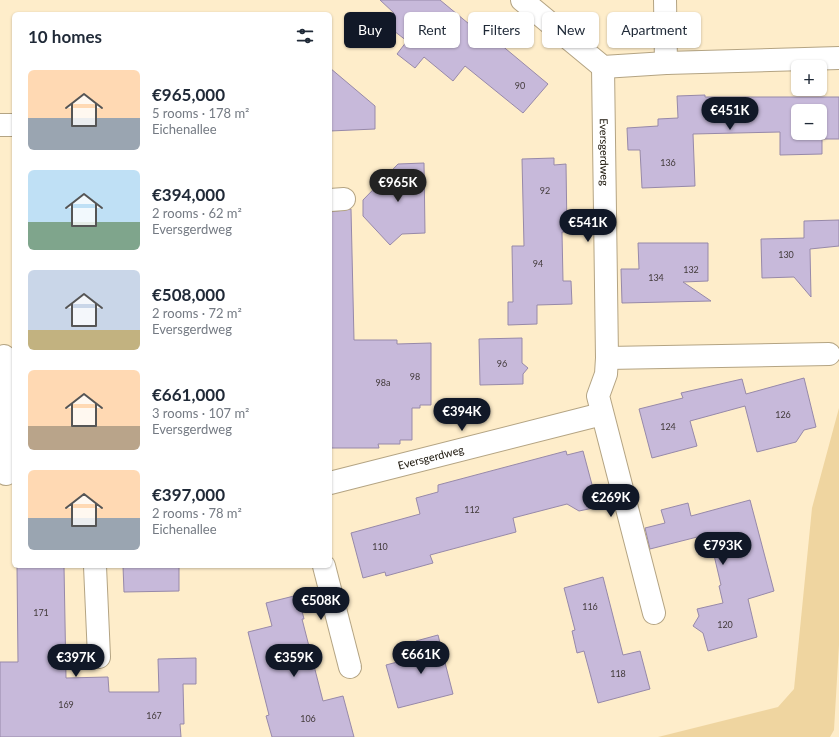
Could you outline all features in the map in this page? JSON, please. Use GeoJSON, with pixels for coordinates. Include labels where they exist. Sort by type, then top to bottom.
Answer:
{"type":"FeatureCollection","features":[{"type":"Feature","properties":{"kind":"street"},"geometry":{"type":"LineString","coordinates":[[522,0],[603,67],[666,63],[839,58]]}},
{"type":"Feature","properties":{"kind":"street"},"geometry":{"type":"LineString","coordinates":[[665,0],[666,63]]}},
{"type":"Feature","properties":{"kind":"street","name":"Eversgerdweg"},"geometry":{"type":"LineString","coordinates":[[603,67],[607,358],[606,374],[598,396],[654,613]]}},
{"type":"Feature","properties":{"kind":"street"},"geometry":{"type":"LineString","coordinates":[[0,125],[12,125]]}},
{"type":"Feature","properties":{"kind":"street"},"geometry":{"type":"LineString","coordinates":[[607,358],[828,354]]}},
{"type":"Feature","properties":{"kind":"street"},"geometry":{"type":"LineString","coordinates":[[4,356],[7,474]]}},
{"type":"Feature","properties":{"kind":"street","name":"Eversgerdweg"},"geometry":{"type":"LineString","coordinates":[[332,482],[602,414]]}},
{"type":"Feature","properties":{"kind":"street"},"geometry":{"type":"LineString","coordinates":[[95,568],[99,657]]}},
{"type":"Feature","properties":{"kind":"street"},"geometry":{"type":"LineString","coordinates":[[325,568],[350,667]]}},
{"type":"Feature","properties":{"kind":"shaded area"},"geometry":{"type":"Polygon","coordinates":[[[839,408],[839,645],[834,730],[830,737],[658,737],[778,707],[794,689],[812,508],[839,408]]]}},
{"type":"Feature","properties":{"kind":"building"},"geometry":{"type":"Polygon","coordinates":[[[380,0],[440,0],[455,12],[404,12],[404,39],[396,32],[396,12],[393,12],[380,0]]]}},
{"type":"Feature","properties":{"kind":"building"},"geometry":{"type":"Polygon","coordinates":[[[460,17],[468,23],[468,48],[505,48],[548,84],[523,113],[465,66],[453,81],[424,57],[415,68],[397,54],[404,45],[404,48],[460,48],[460,17]]]}},
{"type":"Feature","properties":{"kind":"building"},"geometry":{"type":"Polygon","coordinates":[[[332,70],[375,106],[375,129],[332,131],[332,70]]]}},
{"type":"Feature","properties":{"kind":"building"},"geometry":{"type":"Polygon","coordinates":[[[677,96],[839,97],[839,139],[827,139],[827,104],[791,104],[791,140],[822,140],[822,154],[780,155],[780,132],[693,134],[695,186],[642,188],[640,150],[628,150],[627,128],[658,126],[658,119],[678,118],[677,96]]]}},
{"type":"Feature","properties":{"kind":"building"},"geometry":{"type":"Polygon","coordinates":[[[554,158],[554,165],[566,164],[567,232],[562,232],[563,281],[571,281],[572,304],[537,305],[537,324],[508,325],[508,302],[513,302],[512,246],[524,246],[522,159],[554,158]]]}},
{"type":"Feature","properties":{"kind":"building"},"geometry":{"type":"Polygon","coordinates":[[[424,163],[425,233],[402,234],[390,245],[363,216],[363,200],[398,164],[424,163]]]}},
{"type":"Feature","properties":{"kind":"building"},"geometry":{"type":"Polygon","coordinates":[[[351,209],[354,340],[397,340],[397,344],[431,343],[431,405],[420,405],[420,408],[412,408],[412,440],[400,440],[400,444],[378,444],[379,448],[332,448],[332,212],[351,209]]]}},
{"type":"Feature","properties":{"kind":"building"},"geometry":{"type":"Polygon","coordinates":[[[839,220],[839,246],[810,249],[811,297],[794,277],[762,278],[761,239],[804,238],[804,221],[839,220]]]}},
{"type":"Feature","properties":{"kind":"building"},"geometry":{"type":"Polygon","coordinates":[[[638,243],[708,243],[708,281],[683,282],[711,301],[622,303],[621,269],[639,269],[638,243]]]}},
{"type":"Feature","properties":{"kind":"building"},"geometry":{"type":"Polygon","coordinates":[[[522,338],[522,363],[528,368],[523,374],[523,384],[480,385],[479,339],[522,338]]]}},
{"type":"Feature","properties":{"kind":"building"},"geometry":{"type":"Polygon","coordinates":[[[804,378],[816,427],[804,430],[796,442],[757,452],[745,406],[690,421],[697,446],[652,458],[639,409],[683,398],[681,393],[742,379],[746,394],[804,378]]]}},
{"type":"Feature","properties":{"kind":"building"},"geometry":{"type":"Polygon","coordinates":[[[566,451],[567,455],[583,451],[598,507],[579,511],[567,504],[513,518],[516,532],[430,555],[433,563],[386,576],[385,572],[363,578],[351,533],[420,514],[416,498],[438,492],[438,485],[566,451]]]}},
{"type":"Feature","properties":{"kind":"building"},"geometry":{"type":"Polygon","coordinates":[[[750,500],[774,591],[748,599],[757,637],[708,651],[703,633],[693,626],[699,616],[697,609],[723,603],[719,586],[721,585],[709,534],[650,549],[645,528],[665,523],[661,510],[688,503],[691,516],[750,500]]]}},
{"type":"Feature","properties":{"kind":"building"},"geometry":{"type":"Polygon","coordinates":[[[17,568],[64,568],[66,678],[108,677],[109,692],[159,692],[158,659],[196,658],[196,684],[183,684],[184,724],[180,724],[181,737],[0,737],[0,662],[18,662],[17,568]]]}},
{"type":"Feature","properties":{"kind":"building"},"geometry":{"type":"Polygon","coordinates":[[[123,568],[179,568],[179,591],[124,592],[123,568]]]}},
{"type":"Feature","properties":{"kind":"building"},"geometry":{"type":"Polygon","coordinates":[[[603,577],[623,655],[640,651],[650,689],[598,703],[584,651],[577,653],[572,631],[575,630],[564,588],[603,577]]]}},
{"type":"Feature","properties":{"kind":"building"},"geometry":{"type":"Polygon","coordinates":[[[298,595],[304,619],[302,619],[323,701],[343,696],[354,737],[272,737],[266,716],[269,715],[248,632],[272,626],[266,603],[298,595]]]}},
{"type":"Feature","properties":{"kind":"building"},"geometry":{"type":"Polygon","coordinates":[[[438,635],[453,694],[398,708],[386,665],[420,656],[416,641],[438,635]]]}}]}
